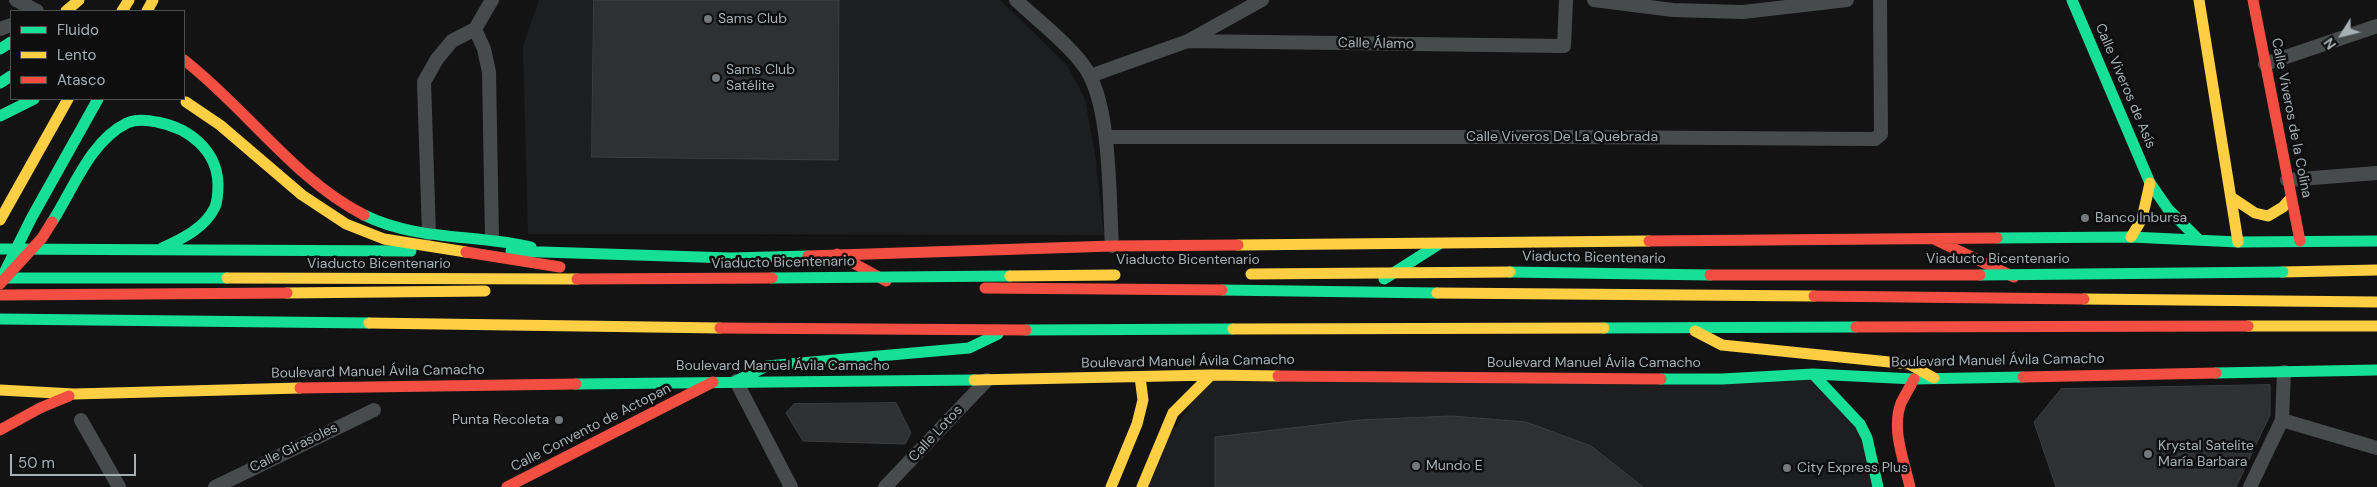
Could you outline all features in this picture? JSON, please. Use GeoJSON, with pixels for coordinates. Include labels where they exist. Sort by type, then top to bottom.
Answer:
{"type":"FeatureCollection","features":[{"type":"Feature","properties":{"kind":"main road"},"geometry":{"type":"LineString","coordinates":[[66,10],[79,0]]}},
{"type":"Feature","properties":{"kind":"main road","name":"Calle Viveros de Asís"},"geometry":{"type":"LineString","coordinates":[[2072,0],[2150,183],[2168,209],[2198,239]]}},
{"type":"Feature","properties":{"kind":"main road"},"geometry":{"type":"LineString","coordinates":[[2199,0],[2238,242]]}},
{"type":"Feature","properties":{"kind":"main road","name":"Calle Viveros de la Colina"},"geometry":{"type":"LineString","coordinates":[[2253,0],[2300,241]]}},
{"type":"Feature","properties":{"kind":"main road"},"geometry":{"type":"LineString","coordinates":[[185,61],[207,75],[308,179],[341,204],[378,223],[429,234],[492,239],[553,251]]}},
{"type":"Feature","properties":{"kind":"main road"},"geometry":{"type":"LineString","coordinates":[[0,116],[32,100]]}},
{"type":"Feature","properties":{"kind":"main road"},"geometry":{"type":"LineString","coordinates":[[0,220],[67,100]]}},
{"type":"Feature","properties":{"kind":"main road"},"geometry":{"type":"LineString","coordinates":[[0,281],[32,217],[97,100]]}},
{"type":"Feature","properties":{"kind":"main road"},"geometry":{"type":"LineString","coordinates":[[182,101],[220,125],[324,211],[346,224],[384,239],[641,279]]}},
{"type":"Feature","properties":{"kind":"main road"},"geometry":{"type":"LineString","coordinates":[[0,281],[42,238],[96,151],[125,123],[143,120],[165,123],[186,131],[202,143],[212,158],[219,194],[214,208],[195,231],[182,240],[156,251]]}},
{"type":"Feature","properties":{"kind":"main road"},"geometry":{"type":"LineString","coordinates":[[2131,237],[2145,212],[2150,183]]}},
{"type":"Feature","properties":{"kind":"main road"},"geometry":{"type":"LineString","coordinates":[[2231,197],[2256,214],[2266,217],[2277,214],[2291,198]]}},
{"type":"Feature","properties":{"kind":"main road"},"geometry":{"type":"LineString","coordinates":[[0,249],[553,251],[731,258],[1112,246],[2131,237],[2238,242],[2377,241]]}},
{"type":"Feature","properties":{"kind":"main road"},"geometry":{"type":"LineString","coordinates":[[1936,240],[2062,299]]}},
{"type":"Feature","properties":{"kind":"main road"},"geometry":{"type":"LineString","coordinates":[[1363,292],[1438,244]]}},
{"type":"Feature","properties":{"kind":"main road"},"geometry":{"type":"LineString","coordinates":[[837,254],[897,287]]}},
{"type":"Feature","properties":{"kind":"main road","name":"Viaducto Bicentenario"},"geometry":{"type":"LineString","coordinates":[[1242,274],[1518,272],[1824,276],[2377,270]]}},
{"type":"Feature","properties":{"kind":"main road","name":"Viaducto Bicentenario"},"geometry":{"type":"LineString","coordinates":[[0,281],[1125,275]]}},
{"type":"Feature","properties":{"kind":"main road"},"geometry":{"type":"LineString","coordinates":[[0,295],[897,287],[2377,302]]}},
{"type":"Feature","properties":{"kind":"main road"},"geometry":{"type":"LineString","coordinates":[[0,319],[1004,330],[1069,328],[2377,326]]}},
{"type":"Feature","properties":{"kind":"main road"},"geometry":{"type":"LineString","coordinates":[[1689,328],[1722,345],[1909,364],[1934,378]]}},
{"type":"Feature","properties":{"kind":"main road"},"geometry":{"type":"LineString","coordinates":[[736,381],[767,366],[969,348],[1004,330]]}},
{"type":"Feature","properties":{"kind":"main road","name":"Boulevard Manuel Ávila Camacho"},"geometry":{"type":"LineString","coordinates":[[0,390],[74,394],[421,385],[987,380],[1210,375],[1722,379],[1813,374],[1914,379],[2377,370]]}},
{"type":"Feature","properties":{"kind":"main road"},"geometry":{"type":"LineString","coordinates":[[1813,374],[1860,424],[1867,438],[1878,487]]}},
{"type":"Feature","properties":{"kind":"main road"},"geometry":{"type":"LineString","coordinates":[[1142,487],[1173,413],[1210,375]]}},
{"type":"Feature","properties":{"kind":"main road"},"geometry":{"type":"LineString","coordinates":[[1111,487],[1136,424],[1143,400],[1140,377]]}},
{"type":"Feature","properties":{"kind":"main road"},"geometry":{"type":"LineString","coordinates":[[1910,487],[1899,420],[1901,406],[1914,379]]}},
{"type":"Feature","properties":{"kind":"main road","name":"Calle Convento de Actopan"},"geometry":{"type":"LineString","coordinates":[[507,487],[715,381]]}},
{"type":"Feature","properties":{"kind":"main road"},"geometry":{"type":"LineString","coordinates":[[0,430],[40,408],[74,394]]}},
{"type":"Feature","properties":{"kind":"street"},"geometry":{"type":"LineString","coordinates":[[16,0],[35,10]]}},
{"type":"Feature","properties":{"kind":"street"},"geometry":{"type":"LineString","coordinates":[[429,234],[424,82],[436,59],[452,41],[475,30],[492,0]]}},
{"type":"Feature","properties":{"kind":"street"},"geometry":{"type":"LineString","coordinates":[[1016,0],[1077,58],[1090,76],[1097,95],[1106,137],[1112,246]]}},
{"type":"Feature","properties":{"kind":"street"},"geometry":{"type":"LineString","coordinates":[[1090,76],[1188,41],[1262,0]]}},
{"type":"Feature","properties":{"kind":"street","name":"Calle Álamo"},"geometry":{"type":"LineString","coordinates":[[1188,41],[1564,46],[1566,0]]}},
{"type":"Feature","properties":{"kind":"street"},"geometry":{"type":"LineString","coordinates":[[1594,0],[1673,10],[1743,12],[1847,0]]}},
{"type":"Feature","properties":{"kind":"street","name":"Calle Viveros De La Quebrada"},"geometry":{"type":"LineString","coordinates":[[1106,137],[1565,137],[1875,140],[1881,134],[1880,0]]}},
{"type":"Feature","properties":{"kind":"street"},"geometry":{"type":"LineString","coordinates":[[2265,64],[2377,26]]}},
{"type":"Feature","properties":{"kind":"street"},"geometry":{"type":"LineString","coordinates":[[475,30],[484,49],[490,72],[492,239]]}},
{"type":"Feature","properties":{"kind":"street"},"geometry":{"type":"LineString","coordinates":[[2287,180],[2377,173]]}},
{"type":"Feature","properties":{"kind":"street"},"geometry":{"type":"LineString","coordinates":[[2250,487],[2282,420],[2284,372]]}},
{"type":"Feature","properties":{"kind":"street","name":"Calle Lotos"},"geometry":{"type":"LineString","coordinates":[[884,487],[987,380]]}},
{"type":"Feature","properties":{"kind":"street"},"geometry":{"type":"LineString","coordinates":[[736,381],[790,487]]}},
{"type":"Feature","properties":{"kind":"street","name":"Calle Girasoles"},"geometry":{"type":"LineString","coordinates":[[215,487],[374,410]]}},
{"type":"Feature","properties":{"kind":"street"},"geometry":{"type":"LineString","coordinates":[[81,420],[119,487]]}},
{"type":"Feature","properties":{"kind":"street"},"geometry":{"type":"LineString","coordinates":[[2282,420],[2377,448]]}},
{"type":"Feature","properties":{"kind":"shaded area"},"geometry":{"type":"Polygon","coordinates":[[[539,0],[1000,0],[1067,65],[1085,99],[1095,154],[1104,235],[528,234],[523,46],[539,0]]]}},
{"type":"Feature","properties":{"kind":"shaded area","name":"Mundo E"},"geometry":{"type":"Polygon","coordinates":[[[1813,374],[1850,411],[1878,487],[1142,487],[1157,454],[1211,375],[1813,374]]]}},
{"type":"Feature","properties":{"kind":"building","name":"Sams Club Satélite"},"geometry":{"type":"Polygon","coordinates":[[[594,0],[839,0],[838,160],[592,157],[594,0]]]}},
{"type":"Feature","properties":{"kind":"building","name":"Krystal Satelite María Barbara"},"geometry":{"type":"Polygon","coordinates":[[[2270,385],[2270,415],[2236,487],[2056,487],[2034,422],[2061,389],[2270,385]]]}},
{"type":"Feature","properties":{"kind":"building"},"geometry":{"type":"Polygon","coordinates":[[[896,403],[911,433],[905,444],[803,441],[786,413],[794,404],[896,403]]]}},
{"type":"Feature","properties":{"kind":"building","name":"Mundo E"},"geometry":{"type":"Polygon","coordinates":[[[1452,416],[1526,422],[1591,446],[1643,487],[1215,487],[1215,437],[1360,420],[1452,416]]]}},
{"type":"Feature","properties":{"kind":"traffic: fast"},"geometry":{"type":"LineString","coordinates":[[2072,0],[2150,183],[2168,209],[2198,239]]}},
{"type":"Feature","properties":{"kind":"traffic: fast"},"geometry":{"type":"LineString","coordinates":[[0,49],[10,43]]}},
{"type":"Feature","properties":{"kind":"traffic: fast"},"geometry":{"type":"LineString","coordinates":[[0,83],[10,77]]}},
{"type":"Feature","properties":{"kind":"traffic: fast"},"geometry":{"type":"LineString","coordinates":[[0,116],[32,100]]}},
{"type":"Feature","properties":{"kind":"traffic: fast"},"geometry":{"type":"LineString","coordinates":[[4,273],[32,217],[97,100]]}},
{"type":"Feature","properties":{"kind":"traffic: fast"},"geometry":{"type":"LineString","coordinates":[[52,222],[84,167],[114,131],[131,122],[142,120],[157,122],[180,129],[199,142],[213,161],[218,184],[216,204],[205,221],[185,237],[162,248]]}},
{"type":"Feature","properties":{"kind":"traffic: fast"},"geometry":{"type":"LineString","coordinates":[[364,215],[404,229],[531,247]]}},
{"type":"Feature","properties":{"kind":"traffic: fast"},"geometry":{"type":"LineString","coordinates":[[1997,238],[2131,237],[2238,242],[2377,241]]}},
{"type":"Feature","properties":{"kind":"traffic: fast"},"geometry":{"type":"LineString","coordinates":[[1384,279],[1439,244]]}},
{"type":"Feature","properties":{"kind":"traffic: fast"},"geometry":{"type":"LineString","coordinates":[[0,249],[411,251]]}},
{"type":"Feature","properties":{"kind":"traffic: fast"},"geometry":{"type":"LineString","coordinates":[[511,251],[731,258],[808,256]]}},
{"type":"Feature","properties":{"kind":"traffic: fast"},"geometry":{"type":"LineString","coordinates":[[1510,272],[1710,275]]}},
{"type":"Feature","properties":{"kind":"traffic: fast"},"geometry":{"type":"LineString","coordinates":[[1980,275],[2283,272]]}},
{"type":"Feature","properties":{"kind":"traffic: fast"},"geometry":{"type":"LineString","coordinates":[[772,278],[1010,276]]}},
{"type":"Feature","properties":{"kind":"traffic: fast"},"geometry":{"type":"LineString","coordinates":[[0,278],[227,278]]}},
{"type":"Feature","properties":{"kind":"traffic: fast"},"geometry":{"type":"LineString","coordinates":[[1222,290],[1437,293]]}},
{"type":"Feature","properties":{"kind":"traffic: fast"},"geometry":{"type":"LineString","coordinates":[[0,319],[369,323]]}},
{"type":"Feature","properties":{"kind":"traffic: fast"},"geometry":{"type":"LineString","coordinates":[[1604,328],[1856,327]]}},
{"type":"Feature","properties":{"kind":"traffic: fast"},"geometry":{"type":"LineString","coordinates":[[1026,330],[1233,329]]}},
{"type":"Feature","properties":{"kind":"traffic: fast"},"geometry":{"type":"LineString","coordinates":[[736,381],[767,366],[969,348],[998,334]]}},
{"type":"Feature","properties":{"kind":"traffic: fast"},"geometry":{"type":"LineString","coordinates":[[2216,373],[2377,370]]}},
{"type":"Feature","properties":{"kind":"traffic: fast"},"geometry":{"type":"LineString","coordinates":[[1813,374],[1860,424],[1867,438],[1878,487]]}},
{"type":"Feature","properties":{"kind":"traffic: fast"},"geometry":{"type":"LineString","coordinates":[[1661,379],[1722,379],[1813,374],[1914,379],[2023,377]]}},
{"type":"Feature","properties":{"kind":"traffic: fast"},"geometry":{"type":"LineString","coordinates":[[576,384],[974,380]]}},
{"type":"Feature","properties":{"kind":"traffic: slow"},"geometry":{"type":"LineString","coordinates":[[67,10],[79,0]]}},
{"type":"Feature","properties":{"kind":"traffic: slow"},"geometry":{"type":"LineString","coordinates":[[123,10],[129,0]]}},
{"type":"Feature","properties":{"kind":"traffic: slow"},"geometry":{"type":"LineString","coordinates":[[148,10],[153,0]]}},
{"type":"Feature","properties":{"kind":"traffic: slow"},"geometry":{"type":"LineString","coordinates":[[2199,0],[2238,242]]}},
{"type":"Feature","properties":{"kind":"traffic: slow"},"geometry":{"type":"LineString","coordinates":[[0,220],[67,100]]}},
{"type":"Feature","properties":{"kind":"traffic: slow"},"geometry":{"type":"LineString","coordinates":[[186,102],[220,125],[302,195],[346,224],[384,239],[466,252]]}},
{"type":"Feature","properties":{"kind":"traffic: slow"},"geometry":{"type":"LineString","coordinates":[[2131,237],[2142,219],[2150,183]]}},
{"type":"Feature","properties":{"kind":"traffic: slow"},"geometry":{"type":"LineString","coordinates":[[2231,197],[2255,213],[2268,216],[2283,207],[2291,198]]}},
{"type":"Feature","properties":{"kind":"traffic: slow"},"geometry":{"type":"LineString","coordinates":[[1238,245],[1649,241]]}},
{"type":"Feature","properties":{"kind":"traffic: slow"},"geometry":{"type":"LineString","coordinates":[[2283,272],[2377,270]]}},
{"type":"Feature","properties":{"kind":"traffic: slow"},"geometry":{"type":"LineString","coordinates":[[1251,274],[1510,272]]}},
{"type":"Feature","properties":{"kind":"traffic: slow"},"geometry":{"type":"LineString","coordinates":[[1010,276],[1115,275]]}},
{"type":"Feature","properties":{"kind":"traffic: slow"},"geometry":{"type":"LineString","coordinates":[[227,278],[577,279]]}},
{"type":"Feature","properties":{"kind":"traffic: slow"},"geometry":{"type":"LineString","coordinates":[[287,293],[485,291]]}},
{"type":"Feature","properties":{"kind":"traffic: slow"},"geometry":{"type":"LineString","coordinates":[[1437,293],[1814,296]]}},
{"type":"Feature","properties":{"kind":"traffic: slow"},"geometry":{"type":"LineString","coordinates":[[2084,299],[2377,302]]}},
{"type":"Feature","properties":{"kind":"traffic: slow"},"geometry":{"type":"LineString","coordinates":[[369,323],[720,328]]}},
{"type":"Feature","properties":{"kind":"traffic: slow"},"geometry":{"type":"LineString","coordinates":[[2248,326],[2377,326]]}},
{"type":"Feature","properties":{"kind":"traffic: slow"},"geometry":{"type":"LineString","coordinates":[[1233,329],[1604,328]]}},
{"type":"Feature","properties":{"kind":"traffic: slow"},"geometry":{"type":"LineString","coordinates":[[1695,331],[1722,345],[1909,364],[1934,378]]}},
{"type":"Feature","properties":{"kind":"traffic: slow"},"geometry":{"type":"LineString","coordinates":[[1142,487],[1173,413],[1211,375]]}},
{"type":"Feature","properties":{"kind":"traffic: slow"},"geometry":{"type":"LineString","coordinates":[[974,380],[1211,375],[1278,376]]}},
{"type":"Feature","properties":{"kind":"traffic: slow"},"geometry":{"type":"LineString","coordinates":[[1111,487],[1137,424],[1143,400],[1140,377]]}},
{"type":"Feature","properties":{"kind":"traffic: slow"},"geometry":{"type":"LineString","coordinates":[[0,390],[74,394],[300,388]]}},
{"type":"Feature","properties":{"kind":"traffic: jam"},"geometry":{"type":"LineString","coordinates":[[2253,0],[2300,241]]}},
{"type":"Feature","properties":{"kind":"traffic: jam"},"geometry":{"type":"LineString","coordinates":[[185,61],[207,79],[315,183],[364,215]]}},
{"type":"Feature","properties":{"kind":"traffic: jam"},"geometry":{"type":"LineString","coordinates":[[0,284],[42,238],[52,222]]}},
{"type":"Feature","properties":{"kind":"traffic: jam"},"geometry":{"type":"LineString","coordinates":[[1649,241],[1997,238]]}},
{"type":"Feature","properties":{"kind":"traffic: jam"},"geometry":{"type":"LineString","coordinates":[[1936,240],[2014,277]]}},
{"type":"Feature","properties":{"kind":"traffic: jam"},"geometry":{"type":"LineString","coordinates":[[808,256],[1112,246],[1238,245]]}},
{"type":"Feature","properties":{"kind":"traffic: jam"},"geometry":{"type":"LineString","coordinates":[[466,252],[560,267]]}},
{"type":"Feature","properties":{"kind":"traffic: jam"},"geometry":{"type":"LineString","coordinates":[[837,254],[886,281]]}},
{"type":"Feature","properties":{"kind":"traffic: jam"},"geometry":{"type":"LineString","coordinates":[[1710,275],[1980,275]]}},
{"type":"Feature","properties":{"kind":"traffic: jam"},"geometry":{"type":"LineString","coordinates":[[577,279],[772,278]]}},
{"type":"Feature","properties":{"kind":"traffic: jam"},"geometry":{"type":"LineString","coordinates":[[985,288],[1222,290]]}},
{"type":"Feature","properties":{"kind":"traffic: jam"},"geometry":{"type":"LineString","coordinates":[[0,295],[287,293]]}},
{"type":"Feature","properties":{"kind":"traffic: jam"},"geometry":{"type":"LineString","coordinates":[[1814,296],[2084,299]]}},
{"type":"Feature","properties":{"kind":"traffic: jam"},"geometry":{"type":"LineString","coordinates":[[1856,327],[2248,326]]}},
{"type":"Feature","properties":{"kind":"traffic: jam"},"geometry":{"type":"LineString","coordinates":[[720,328],[1026,330]]}},
{"type":"Feature","properties":{"kind":"traffic: jam"},"geometry":{"type":"LineString","coordinates":[[2023,377],[2216,373]]}},
{"type":"Feature","properties":{"kind":"traffic: jam"},"geometry":{"type":"LineString","coordinates":[[1278,376],[1661,379]]}},
{"type":"Feature","properties":{"kind":"traffic: jam"},"geometry":{"type":"LineString","coordinates":[[1910,487],[1897,423],[1901,403],[1914,379]]}},
{"type":"Feature","properties":{"kind":"traffic: jam"},"geometry":{"type":"LineString","coordinates":[[507,487],[713,382]]}},
{"type":"Feature","properties":{"kind":"traffic: jam"},"geometry":{"type":"LineString","coordinates":[[300,388],[576,384]]}},
{"type":"Feature","properties":{"kind":"traffic: jam"},"geometry":{"type":"LineString","coordinates":[[0,430],[40,408],[69,396]]}},
{"type":"Feature","properties":{"kind":"place","name":"Sams Club"},"geometry":{"type":"Point","coordinates":[708,19]}},
{"type":"Feature","properties":{"kind":"place","name":"Sams Club Satélite"},"geometry":{"type":"Point","coordinates":[716,78]}},
{"type":"Feature","properties":{"kind":"place","name":"Banco Inbursa"},"geometry":{"type":"Point","coordinates":[2085,218]}},
{"type":"Feature","properties":{"kind":"place","name":"Punta Recoleta"},"geometry":{"type":"Point","coordinates":[559,420]}},
{"type":"Feature","properties":{"kind":"place","name":"Krystal Satelite María Barbara"},"geometry":{"type":"Point","coordinates":[2148,454]}},
{"type":"Feature","properties":{"kind":"place","name":"Mundo E"},"geometry":{"type":"Point","coordinates":[1416,466]}},
{"type":"Feature","properties":{"kind":"place","name":"City Express Plus"},"geometry":{"type":"Point","coordinates":[1787,468]}}]}
